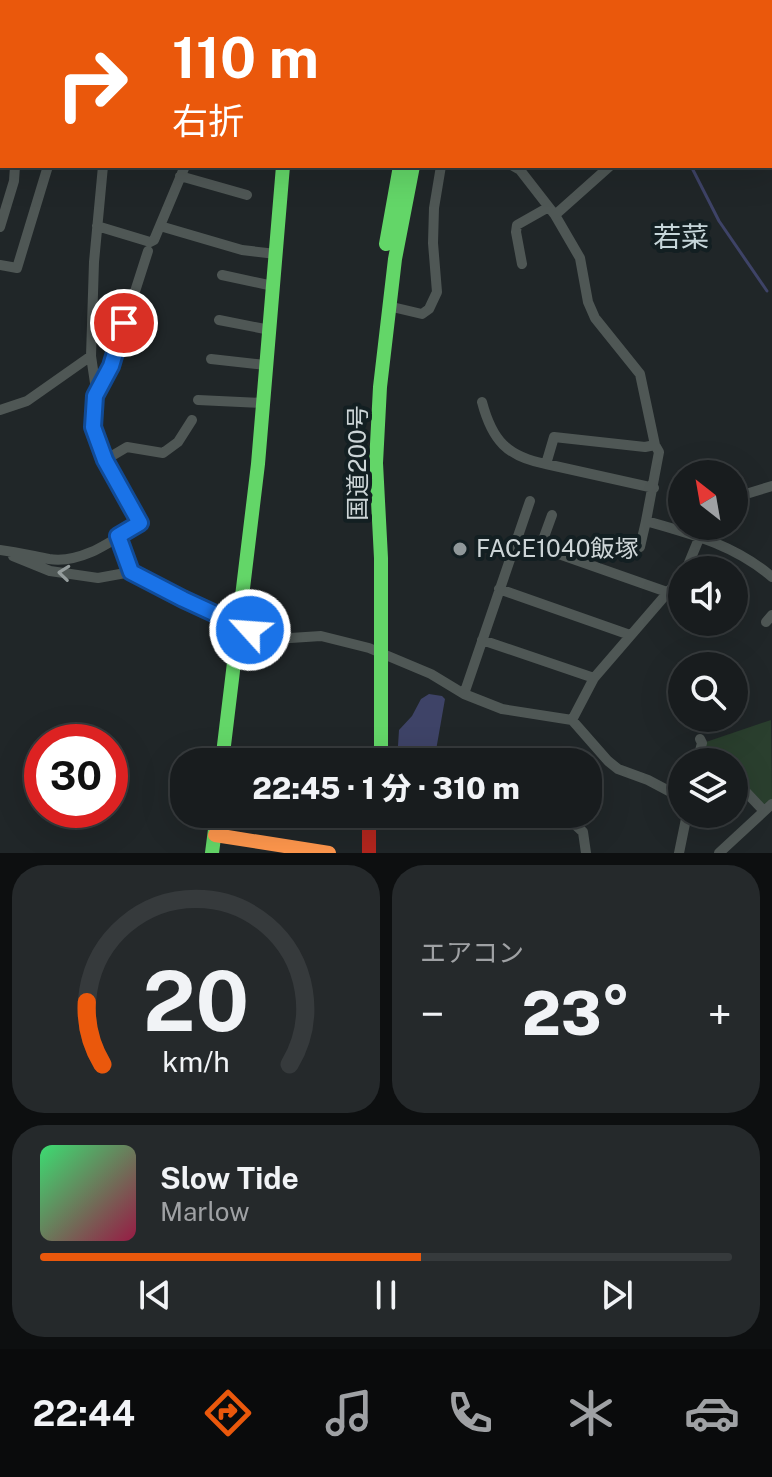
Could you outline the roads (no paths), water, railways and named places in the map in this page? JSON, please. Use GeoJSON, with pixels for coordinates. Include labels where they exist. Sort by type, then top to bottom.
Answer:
{"type":"FeatureCollection","features":[{"type":"Feature","properties":{"kind":"main road"},"geometry":{"type":"LineString","coordinates":[[224,748],[263,403],[283,168]]}},
{"type":"Feature","properties":{"kind":"main road","name":"国道200号"},"geometry":{"type":"LineString","coordinates":[[380,748],[374,650],[369,384],[374,321],[400,168]]}},
{"type":"Feature","properties":{"kind":"main road","name":"国道200号"},"geometry":{"type":"LineString","coordinates":[[370,748],[381,558],[376,463],[380,387],[388,306],[413,168]]}},
{"type":"Feature","properties":{"kind":"main road"},"geometry":{"type":"LineString","coordinates":[[212,853],[216,828]]}},
{"type":"Feature","properties":{"kind":"main road"},"geometry":{"type":"LineString","coordinates":[[369,828],[369,853]]}},
{"type":"Feature","properties":{"kind":"main road"},"geometry":{"type":"LineString","coordinates":[[381,828],[381,853]]}},
{"type":"Feature","properties":{"kind":"main road"},"geometry":{"type":"LineString","coordinates":[[215,835],[329,853]]}},
{"type":"Feature","properties":{"kind":"street"},"geometry":{"type":"LineString","coordinates":[[0,227],[15,168]]}},
{"type":"Feature","properties":{"kind":"street"},"geometry":{"type":"LineString","coordinates":[[0,265],[17,268],[47,168]]}},
{"type":"Feature","properties":{"kind":"street"},"geometry":{"type":"LineString","coordinates":[[0,550],[65,559],[87,554],[140,523],[105,460],[93,427],[95,396],[91,356],[101,168]]}},
{"type":"Feature","properties":{"kind":"street"},"geometry":{"type":"LineString","coordinates":[[388,306],[422,314],[437,297],[433,243],[434,208],[441,168]]}},
{"type":"Feature","properties":{"kind":"street"},"geometry":{"type":"LineString","coordinates":[[516,168],[551,212],[580,258],[588,302],[595,318],[640,374],[659,452],[654,488],[640,547],[616,539]]}},
{"type":"Feature","properties":{"kind":"street"},"geometry":{"type":"LineString","coordinates":[[522,264],[517,225],[551,212],[607,168]]}},
{"type":"Feature","properties":{"kind":"street"},"geometry":{"type":"LineString","coordinates":[[97,226],[150,242],[154,240],[182,171],[247,195]]}},
{"type":"Feature","properties":{"kind":"street"},"geometry":{"type":"LineString","coordinates":[[160,226],[242,250],[276,254]]}},
{"type":"Feature","properties":{"kind":"street"},"geometry":{"type":"LineString","coordinates":[[95,396],[111,366],[148,251]]}},
{"type":"Feature","properties":{"kind":"street"},"geometry":{"type":"LineString","coordinates":[[222,275],[273,286]]}},
{"type":"Feature","properties":{"kind":"street"},"geometry":{"type":"LineString","coordinates":[[219,320],[270,330]]}},
{"type":"Feature","properties":{"kind":"street"},"geometry":{"type":"LineString","coordinates":[[0,410],[27,401],[91,356]]}},
{"type":"Feature","properties":{"kind":"street"},"geometry":{"type":"LineString","coordinates":[[211,359],[266,365]]}},
{"type":"Feature","properties":{"kind":"street"},"geometry":{"type":"LineString","coordinates":[[198,400],[263,403]]}},
{"type":"Feature","properties":{"kind":"street"},"geometry":{"type":"LineString","coordinates":[[482,402],[486,419],[506,448],[524,460],[654,488]]}},
{"type":"Feature","properties":{"kind":"street"},"geometry":{"type":"LineString","coordinates":[[105,460],[127,447],[163,453],[178,442],[192,420]]}},
{"type":"Feature","properties":{"kind":"street"},"geometry":{"type":"LineString","coordinates":[[546,464],[554,437],[645,447],[655,445]]}},
{"type":"Feature","properties":{"kind":"street"},"geometry":{"type":"LineString","coordinates":[[748,493],[772,486]]}},
{"type":"Feature","properties":{"kind":"street"},"geometry":{"type":"LineString","coordinates":[[464,694],[530,501]]}},
{"type":"Feature","properties":{"kind":"street"},"geometry":{"type":"LineString","coordinates":[[540,548],[552,515]]}},
{"type":"Feature","properties":{"kind":"street"},"geometry":{"type":"LineString","coordinates":[[646,521],[668,527]]}},
{"type":"Feature","properties":{"kind":"street"},"geometry":{"type":"LineString","coordinates":[[118,536],[131,572]]}},
{"type":"Feature","properties":{"kind":"street"},"geometry":{"type":"LineString","coordinates":[[516,539],[667,592],[594,678],[572,720]]}},
{"type":"Feature","properties":{"kind":"street"},"geometry":{"type":"LineString","coordinates":[[709,540],[734,551],[772,577]]}},
{"type":"Feature","properties":{"kind":"street"},"geometry":{"type":"LineString","coordinates":[[0,550],[50,571],[98,578],[131,572],[183,599],[275,639],[321,636],[374,650],[502,709],[572,720],[618,769],[668,791]]}},
{"type":"Feature","properties":{"kind":"street"},"geometry":{"type":"LineString","coordinates":[[499,589],[630,635]]}},
{"type":"Feature","properties":{"kind":"street"},"geometry":{"type":"LineString","coordinates":[[482,640],[594,678]]}},
{"type":"Feature","properties":{"kind":"street"},"geometry":{"type":"LineString","coordinates":[[700,739],[701,748]]}},
{"type":"Feature","properties":{"kind":"street"},"geometry":{"type":"LineString","coordinates":[[719,853],[768,808],[748,793]]}},
{"type":"Feature","properties":{"kind":"street"},"geometry":{"type":"LineString","coordinates":[[579,828],[583,832],[586,853]]}},
{"type":"Feature","properties":{"kind":"street"},"geometry":{"type":"LineString","coordinates":[[679,853],[684,828]]}},
{"type":"Feature","properties":{"kind":"water"},"geometry":{"type":"Polygon","coordinates":[[[429,694],[445,699],[436,748],[398,748],[399,730],[412,716],[421,699],[429,694]]]}},
{"type":"Feature","properties":{"kind":"waterway"},"geometry":{"type":"LineString","coordinates":[[692,168],[719,221],[767,291]]}},
{"type":"Feature","properties":{"kind":"place","name":"FACE1040飯塚"},"geometry":{"type":"Point","coordinates":[460,549]}},
{"type":"Feature","properties":{"kind":"district","name":"若菜"},"geometry":{"type":"Point","coordinates":[681,237]}}]}
